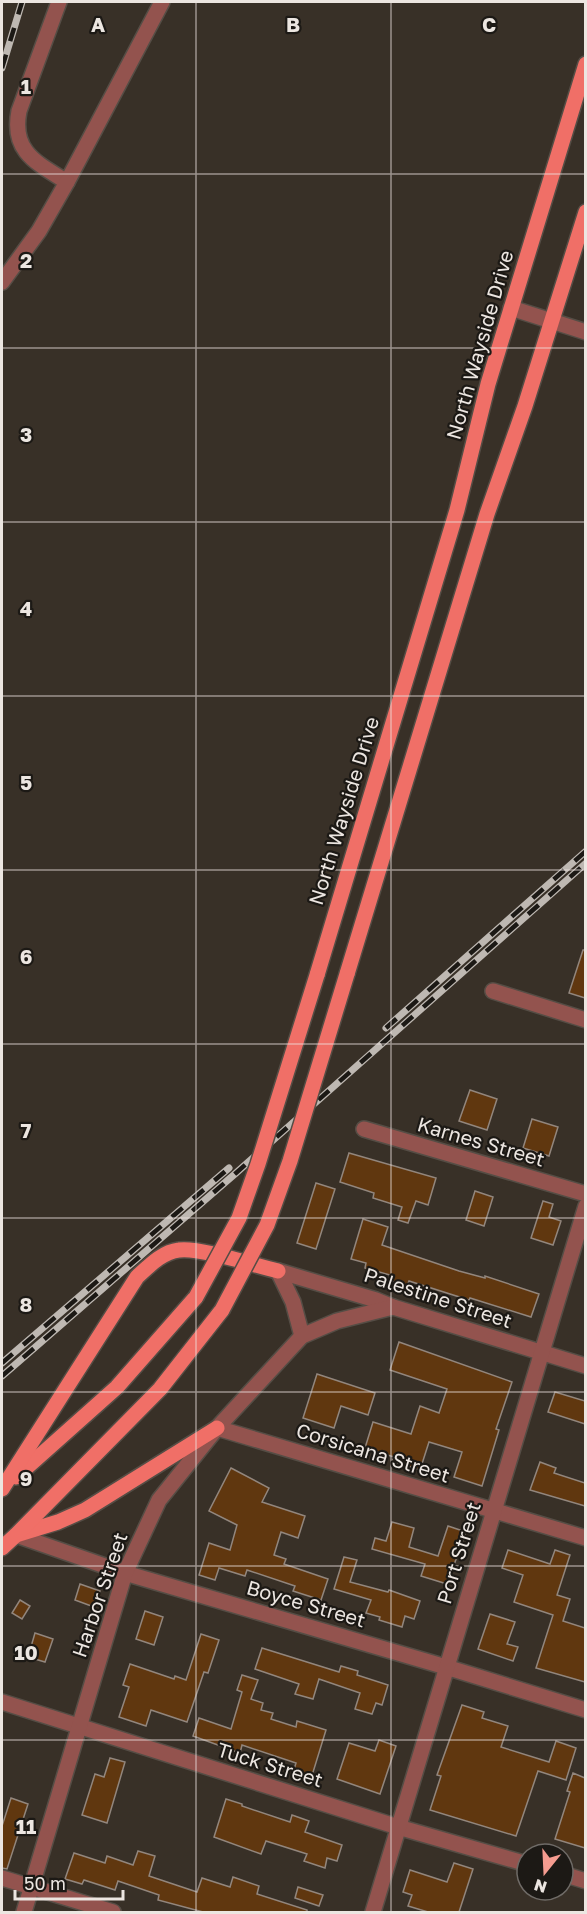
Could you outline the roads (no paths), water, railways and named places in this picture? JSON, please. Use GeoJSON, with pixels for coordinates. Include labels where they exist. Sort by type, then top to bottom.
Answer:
{"type":"FeatureCollection","features":[{"type":"Feature","properties":{"kind":"main road","name":"North Wayside Drive"},"geometry":{"type":"LineString","coordinates":[[2,1489],[117,1387],[196,1297],[239,1218],[258,1164],[457,510],[488,384],[585,64]]}},
{"type":"Feature","properties":{"kind":"main road"},"geometry":{"type":"LineString","coordinates":[[2,1548],[160,1389],[222,1310],[267,1225],[290,1161],[487,513],[553,322],[585,212]]}},
{"type":"Feature","properties":{"kind":"main road"},"geometry":{"type":"LineString","coordinates":[[2,1489],[137,1277],[158,1258],[178,1250],[196,1251],[278,1271]]}},
{"type":"Feature","properties":{"kind":"main road"},"geometry":{"type":"LineString","coordinates":[[16,1535],[58,1522],[85,1510],[217,1428]]}},
{"type":"Feature","properties":{"kind":"street"},"geometry":{"type":"LineString","coordinates":[[59,2],[17,123],[20,142],[31,158],[68,182]]}},
{"type":"Feature","properties":{"kind":"street"},"geometry":{"type":"LineString","coordinates":[[2,282],[39,231],[68,182],[162,2]]}},
{"type":"Feature","properties":{"kind":"street"},"geometry":{"type":"LineString","coordinates":[[511,308],[585,331]]}},
{"type":"Feature","properties":{"kind":"street"},"geometry":{"type":"LineString","coordinates":[[493,992],[585,1020]]}},
{"type":"Feature","properties":{"kind":"street","name":"Karnes Street"},"geometry":{"type":"LineString","coordinates":[[364,1129],[585,1194]]}},
{"type":"Feature","properties":{"kind":"street","name":"Port Street"},"geometry":{"type":"LineString","coordinates":[[373,1912],[585,1206]]}},
{"type":"Feature","properties":{"kind":"street"},"geometry":{"type":"LineString","coordinates":[[278,1271],[293,1302],[302,1336],[337,1321],[393,1307]]}},
{"type":"Feature","properties":{"kind":"street","name":"Palestine Street"},"geometry":{"type":"LineString","coordinates":[[278,1271],[585,1366]]}},
{"type":"Feature","properties":{"kind":"street","name":"Harbor Street"},"geometry":{"type":"LineString","coordinates":[[24,1912],[125,1573],[159,1500],[217,1428],[302,1336]]}},
{"type":"Feature","properties":{"kind":"street","name":"Corsicana Street"},"geometry":{"type":"LineString","coordinates":[[217,1428],[585,1538]]}},
{"type":"Feature","properties":{"kind":"street","name":"Boyce Street"},"geometry":{"type":"LineString","coordinates":[[16,1535],[125,1573],[446,1666],[585,1710]]}},
{"type":"Feature","properties":{"kind":"street","name":"Tuck Street"},"geometry":{"type":"LineString","coordinates":[[2,1702],[398,1827],[515,1861]]}},
{"type":"Feature","properties":{"kind":"street"},"geometry":{"type":"LineString","coordinates":[[2,1878],[113,1912]]}},
{"type":"Feature","properties":{"kind":"railway"},"geometry":{"type":"LineString","coordinates":[[2,68],[22,2]]}},
{"type":"Feature","properties":{"kind":"railway"},"geometry":{"type":"LineString","coordinates":[[386,1028],[586,851]]}},
{"type":"Feature","properties":{"kind":"railway"},"geometry":{"type":"LineString","coordinates":[[2,1376],[236,1173],[586,863]]}},
{"type":"Feature","properties":{"kind":"railway"},"geometry":{"type":"LineString","coordinates":[[2,1363],[229,1168]]}}]}
